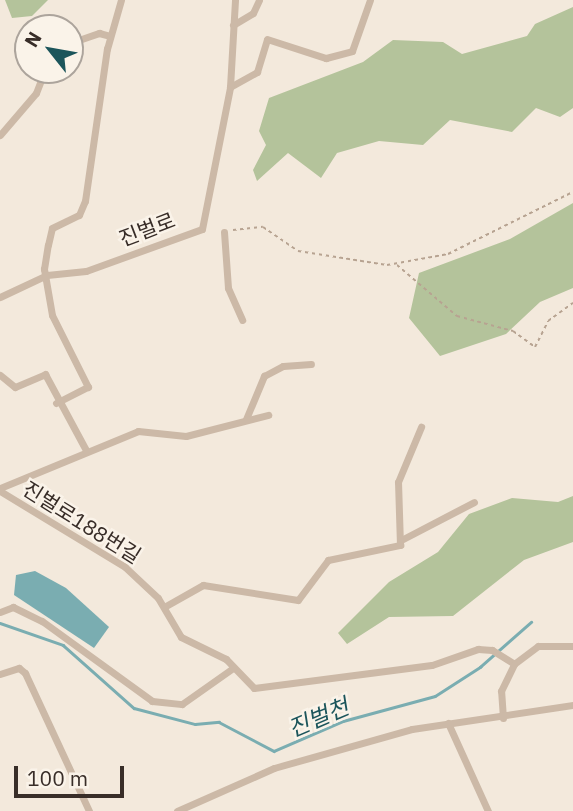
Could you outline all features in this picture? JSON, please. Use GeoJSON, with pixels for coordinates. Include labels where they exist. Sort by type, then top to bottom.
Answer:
{"type":"FeatureCollection","features":[{"type":"Feature","properties":{"kind":"street"},"geometry":{"type":"LineString","coordinates":[[56,403],[88,387],[56,328],[46,275],[52,228],[79,215],[85,201],[110,37],[121,0]]}},
{"type":"Feature","properties":{"kind":"street","name":"진벌로"},"geometry":{"type":"LineString","coordinates":[[0,297],[46,275],[86,271],[202,229],[230,88],[234,0]]}},
{"type":"Feature","properties":{"kind":"street"},"geometry":{"type":"LineString","coordinates":[[233,25],[253,13],[259,0]]}},
{"type":"Feature","properties":{"kind":"street"},"geometry":{"type":"LineString","coordinates":[[230,88],[252,78],[267,39],[326,58],[352,51],[370,0]]}},
{"type":"Feature","properties":{"kind":"street"},"geometry":{"type":"LineString","coordinates":[[84,38],[99,33],[110,37]]}},
{"type":"Feature","properties":{"kind":"street"},"geometry":{"type":"LineString","coordinates":[[0,135],[36,93],[40,84]]}},
{"type":"Feature","properties":{"kind":"street"},"geometry":{"type":"LineString","coordinates":[[224,232],[228,288],[242,320]]}},
{"type":"Feature","properties":{"kind":"street"},"geometry":{"type":"LineString","coordinates":[[246,419],[264,376],[283,366],[310,365]]}},
{"type":"Feature","properties":{"kind":"street"},"geometry":{"type":"LineString","coordinates":[[0,375],[15,387],[45,374],[56,403],[86,450]]}},
{"type":"Feature","properties":{"kind":"street","name":"진벌로188번길"},"geometry":{"type":"LineString","coordinates":[[0,489],[86,450],[138,431],[186,436],[268,415]]}},
{"type":"Feature","properties":{"kind":"street"},"geometry":{"type":"LineString","coordinates":[[403,539],[398,482],[421,428]]}},
{"type":"Feature","properties":{"kind":"street","name":"진벌로188번길"},"geometry":{"type":"LineString","coordinates":[[0,489],[125,567],[164,607],[181,637],[233,668],[254,688],[320,683],[492,650],[506,656],[514,664]]}},
{"type":"Feature","properties":{"kind":"street"},"geometry":{"type":"LineString","coordinates":[[164,607],[203,585],[298,600],[328,560],[395,547],[403,539],[474,502]]}},
{"type":"Feature","properties":{"kind":"street"},"geometry":{"type":"LineString","coordinates":[[0,612],[13,607],[42,621],[152,701],[183,704],[233,668]]}},
{"type":"Feature","properties":{"kind":"street"},"geometry":{"type":"LineString","coordinates":[[503,718],[501,691],[514,664],[538,646],[573,646]]}},
{"type":"Feature","properties":{"kind":"street"},"geometry":{"type":"LineString","coordinates":[[0,674],[19,668],[25,673],[89,811]]}},
{"type":"Feature","properties":{"kind":"street"},"geometry":{"type":"LineString","coordinates":[[177,811],[274,768],[448,723],[503,718],[573,705]]}},
{"type":"Feature","properties":{"kind":"street"},"geometry":{"type":"LineString","coordinates":[[448,723],[488,811]]}},
{"type":"Feature","properties":{"kind":"path"},"geometry":{"type":"LineString","coordinates":[[224,232],[263,227],[298,251],[396,264],[448,254],[573,192]]}},
{"type":"Feature","properties":{"kind":"path"},"geometry":{"type":"LineString","coordinates":[[396,264],[436,303],[513,331],[535,347],[548,321],[573,303]]}},
{"type":"Feature","properties":{"kind":"green space"},"geometry":{"type":"Polygon","coordinates":[[[5,0],[48,0],[34,14],[14,14],[12,18],[5,0]]]}},
{"type":"Feature","properties":{"kind":"green space"},"geometry":{"type":"Polygon","coordinates":[[[573,7],[573,108],[560,117],[536,108],[512,132],[450,120],[423,145],[379,141],[337,153],[321,178],[288,153],[257,181],[253,170],[266,145],[259,131],[269,98],[363,62],[393,40],[443,42],[462,54],[527,36],[535,24],[573,7]]]}},
{"type":"Feature","properties":{"kind":"green space"},"geometry":{"type":"Polygon","coordinates":[[[573,203],[573,288],[540,302],[506,334],[440,356],[409,318],[419,273],[510,239],[573,203]]]}},
{"type":"Feature","properties":{"kind":"green space"},"geometry":{"type":"Polygon","coordinates":[[[573,496],[573,542],[524,560],[453,616],[389,617],[347,644],[338,633],[389,582],[438,552],[469,514],[512,498],[558,502],[573,496]]]}},
{"type":"Feature","properties":{"kind":"water"},"geometry":{"type":"Polygon","coordinates":[[[35,571],[66,588],[109,627],[94,648],[14,595],[16,575],[35,571]]]}},
{"type":"Feature","properties":{"kind":"waterway","name":"진벌천"},"geometry":{"type":"LineString","coordinates":[[0,623],[63,645],[134,708],[195,724],[219,722],[274,751],[343,721],[435,696],[480,667],[531,622]]}}]}
